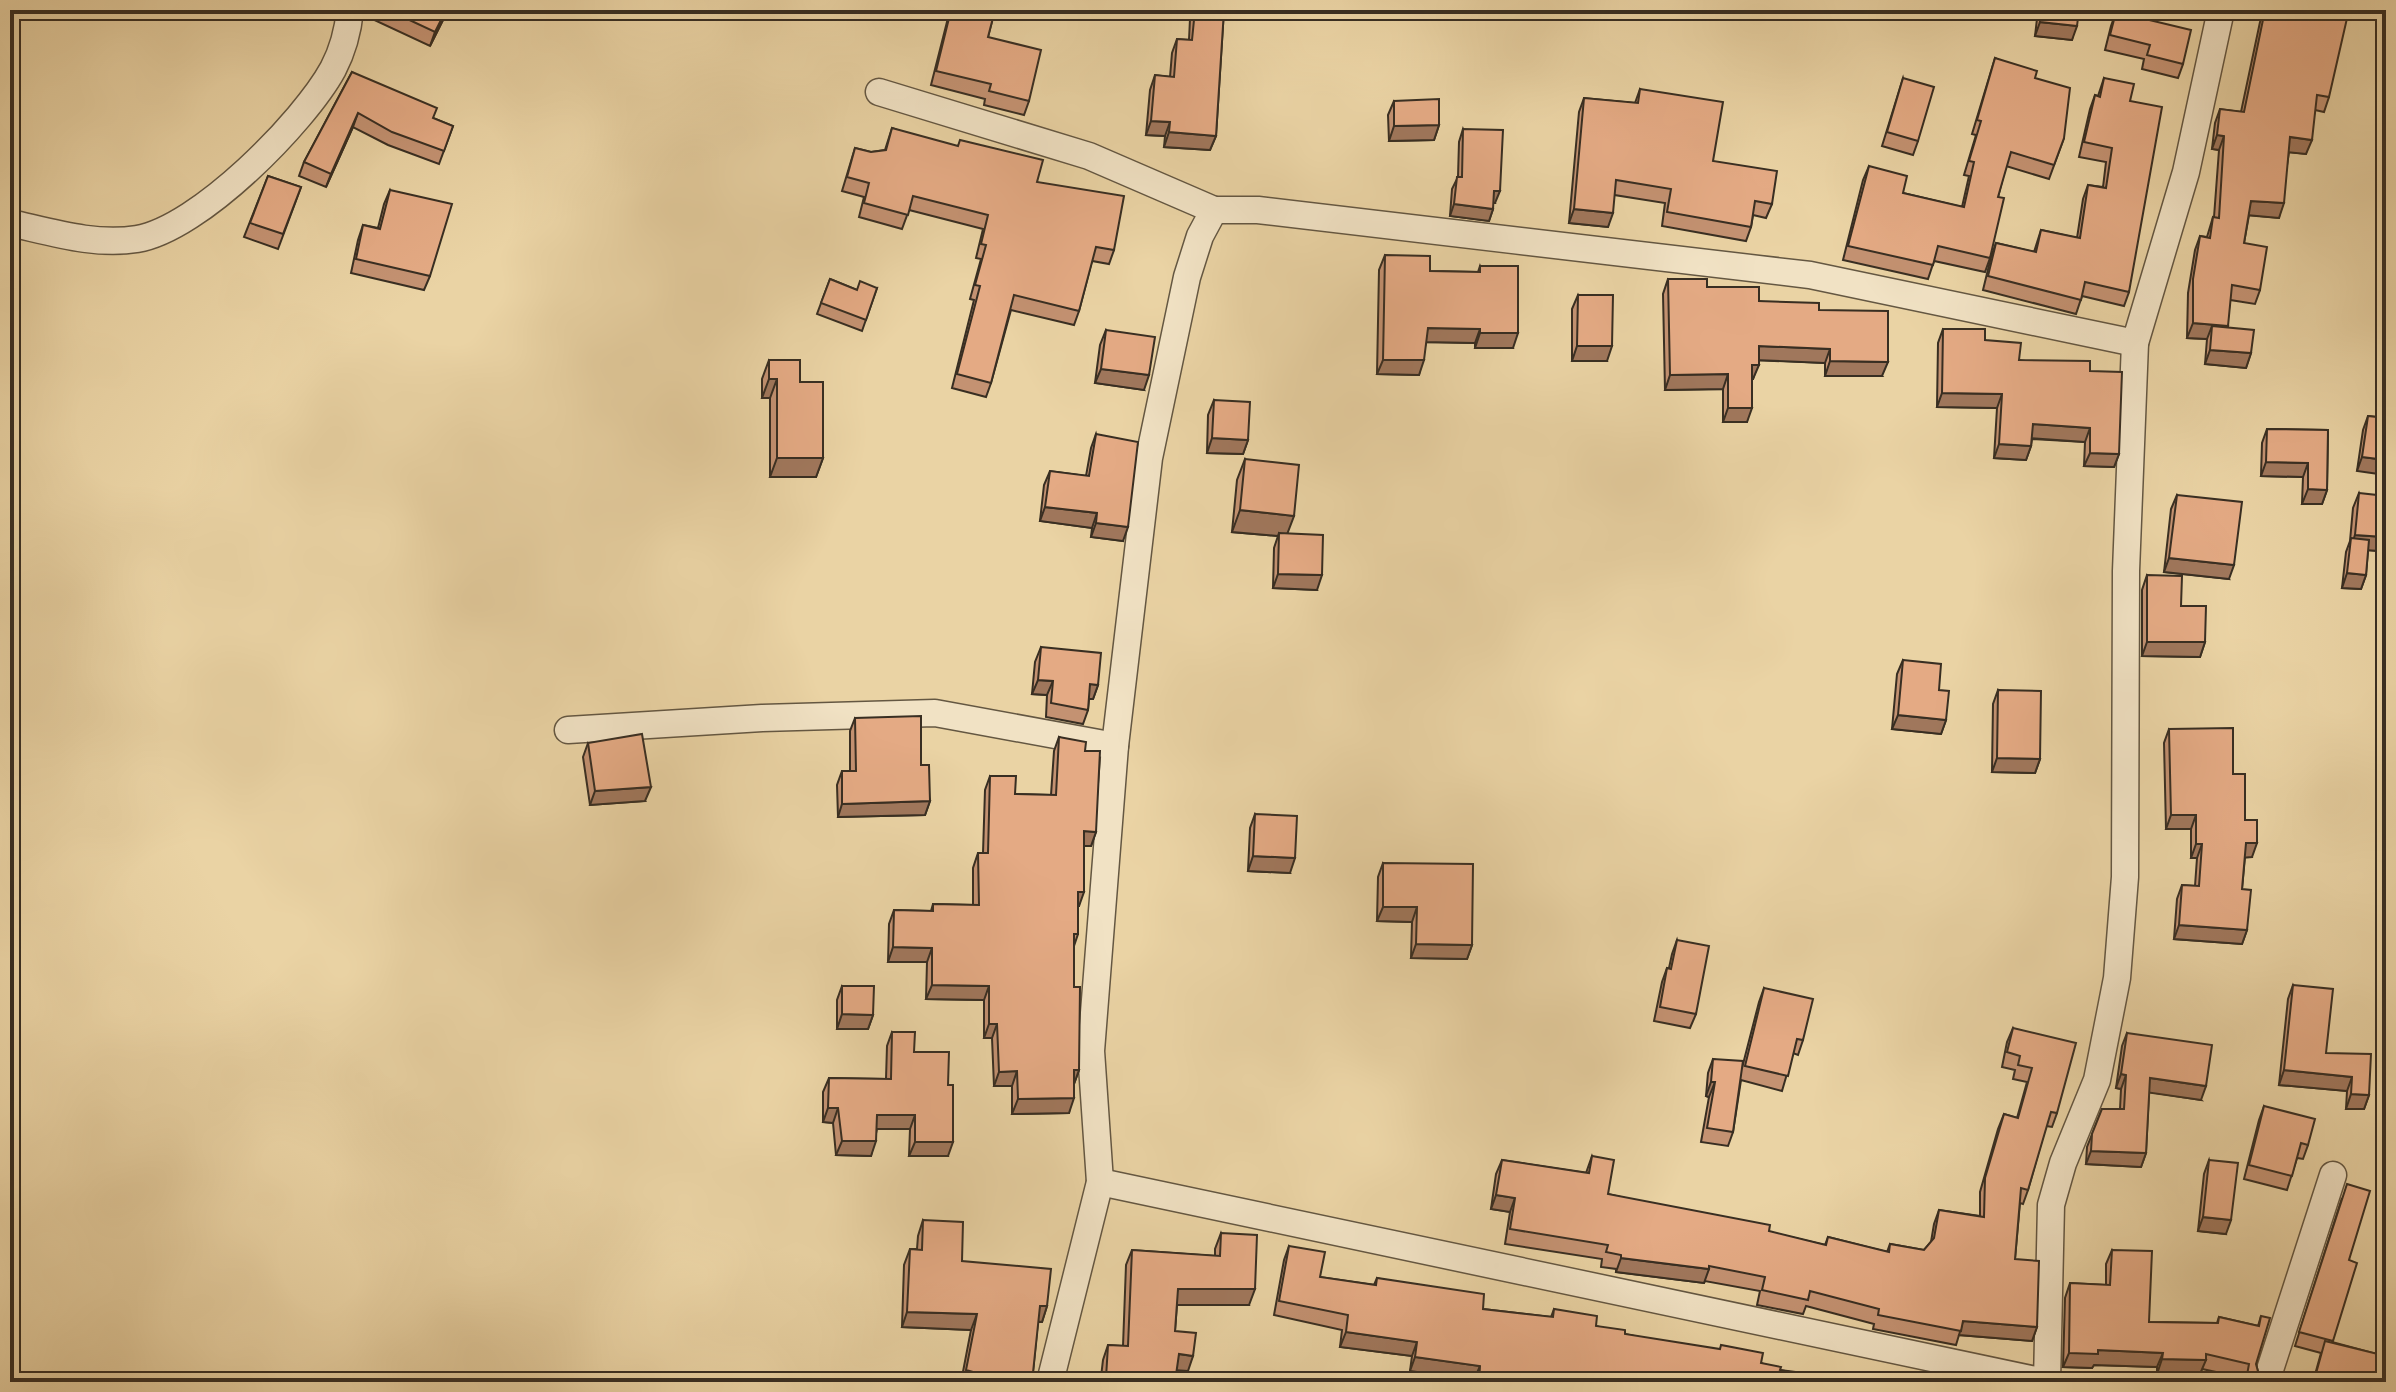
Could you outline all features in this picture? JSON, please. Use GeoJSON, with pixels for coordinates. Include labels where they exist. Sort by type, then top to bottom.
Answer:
{"type":"FeatureCollection","features":[{"type":"Feature","properties":{"kind":"street"},"geometry":{"type":"LineString","coordinates":[[10,223],[83,238],[115,241],[152,236],[195,212],[274,143],[308,107],[344,45],[350,10]]}},
{"type":"Feature","properties":{"kind":"street"},"geometry":{"type":"LineString","coordinates":[[1100,1182],[2046,1382],[2051,1205],[2059,1175],[2097,1080],[2117,978],[2125,877],[2126,571],[2135,343],[2186,172],[2221,10]]}},
{"type":"Feature","properties":{"kind":"street"},"geometry":{"type":"LineString","coordinates":[[879,92],[1089,156],[1214,210],[1258,210],[1810,275],[2135,343]]}},
{"type":"Feature","properties":{"kind":"street"},"geometry":{"type":"LineString","coordinates":[[1050,1382],[1100,1182],[1091,1051],[1115,746],[1149,458],[1187,277],[1200,236],[1214,210]]}},
{"type":"Feature","properties":{"kind":"street"},"geometry":{"type":"LineString","coordinates":[[568,730],[762,718],[935,713],[1115,746]]}},
{"type":"Feature","properties":{"kind":"street"},"geometry":{"type":"LineString","coordinates":[[2266,1382],[2333,1175]]}},
{"type":"Feature","properties":{"kind":"building"},"geometry":{"type":"Polygon","coordinates":[[[388,10],[446,10],[435,32],[388,10]]]}},
{"type":"Feature","properties":{"kind":"building"},"geometry":{"type":"Polygon","coordinates":[[[951,10],[995,10],[988,37],[1041,50],[1029,101],[989,91],[991,84],[936,71],[951,10]]]}},
{"type":"Feature","properties":{"kind":"building"},"geometry":{"type":"Polygon","coordinates":[[[1195,10],[1224,10],[1216,136],[1169,132],[1170,122],[1151,121],[1155,75],[1174,77],[1177,39],[1192,40],[1195,10]]]}},
{"type":"Feature","properties":{"kind":"building"},"geometry":{"type":"Polygon","coordinates":[[[2042,10],[2079,10],[2077,26],[2040,22],[2042,10]]]}},
{"type":"Feature","properties":{"kind":"building"},"geometry":{"type":"Polygon","coordinates":[[[2265,10],[2346,10],[2348,14],[2329,97],[2317,95],[2312,140],[2290,137],[2284,203],[2251,201],[2244,243],[2267,247],[2260,290],[2232,285],[2228,326],[2193,323],[2193,279],[2200,236],[2210,238],[2213,217],[2219,218],[2224,136],[2217,135],[2220,109],[2244,112],[2265,10]]]}},
{"type":"Feature","properties":{"kind":"building"},"geometry":{"type":"Polygon","coordinates":[[[2116,12],[2191,30],[2183,64],[2147,55],[2150,45],[2110,35],[2116,12]]]}},
{"type":"Feature","properties":{"kind":"building"},"geometry":{"type":"Polygon","coordinates":[[[1995,58],[2037,71],[2035,78],[2070,88],[2064,138],[2054,165],[2011,152],[1998,197],[2004,198],[1990,258],[1938,246],[1933,265],[1848,246],[1869,166],[1907,176],[1903,193],[1964,207],[1974,162],[1969,161],[1981,121],[1977,120],[1995,58]]]}},
{"type":"Feature","properties":{"kind":"building"},"geometry":{"type":"Polygon","coordinates":[[[352,72],[437,108],[433,118],[453,126],[444,151],[392,132],[358,113],[331,174],[304,162],[352,72]]]}},
{"type":"Feature","properties":{"kind":"building"},"geometry":{"type":"Polygon","coordinates":[[[1903,78],[1934,87],[1918,141],[1887,132],[1903,78]]]}},
{"type":"Feature","properties":{"kind":"building"},"geometry":{"type":"Polygon","coordinates":[[[2104,78],[2134,84],[2130,101],[2162,107],[2129,292],[2085,282],[2081,300],[1988,276],[1996,243],[2036,252],[2041,230],[2080,238],[2088,185],[2106,188],[2112,148],[2084,142],[2095,95],[2100,97],[2104,78]]]}},
{"type":"Feature","properties":{"kind":"building"},"geometry":{"type":"Polygon","coordinates":[[[1640,89],[1723,102],[1713,161],[1777,171],[1772,204],[1755,201],[1751,227],[1667,212],[1671,189],[1616,180],[1613,213],[1574,209],[1584,98],[1638,103],[1640,89]]]}},
{"type":"Feature","properties":{"kind":"building"},"geometry":{"type":"Polygon","coordinates":[[[1439,99],[1439,125],[1394,126],[1394,101],[1439,99]]]}},
{"type":"Feature","properties":{"kind":"building"},"geometry":{"type":"Polygon","coordinates":[[[892,128],[958,146],[960,140],[1043,160],[1037,182],[1124,196],[1114,250],[1096,247],[1079,311],[1014,295],[991,383],[957,374],[980,286],[975,285],[986,245],[981,244],[988,215],[913,196],[908,215],[864,203],[869,183],[847,177],[855,148],[871,152],[886,150],[892,128]]]}},
{"type":"Feature","properties":{"kind":"building"},"geometry":{"type":"Polygon","coordinates":[[[1463,129],[1503,130],[1500,191],[1494,191],[1493,209],[1454,204],[1457,177],[1462,177],[1463,129]]]}},
{"type":"Feature","properties":{"kind":"building"},"geometry":{"type":"Polygon","coordinates":[[[268,176],[301,187],[283,234],[250,223],[268,176]]]}},
{"type":"Feature","properties":{"kind":"building"},"geometry":{"type":"Polygon","coordinates":[[[390,190],[452,204],[430,276],[356,259],[363,225],[380,229],[390,190]]]}},
{"type":"Feature","properties":{"kind":"building"},"geometry":{"type":"Polygon","coordinates":[[[1385,255],[1430,256],[1430,271],[1480,272],[1480,266],[1518,266],[1518,333],[1428,328],[1424,360],[1383,360],[1385,255]]]}},
{"type":"Feature","properties":{"kind":"building"},"geometry":{"type":"Polygon","coordinates":[[[830,279],[857,290],[860,281],[877,288],[866,320],[821,303],[830,279]]]}},
{"type":"Feature","properties":{"kind":"building"},"geometry":{"type":"Polygon","coordinates":[[[1668,279],[1707,279],[1707,287],[1759,287],[1759,301],[1819,303],[1819,310],[1888,311],[1888,362],[1830,361],[1830,349],[1759,346],[1759,365],[1752,365],[1752,408],[1728,408],[1728,374],[1670,375],[1668,279]]]}},
{"type":"Feature","properties":{"kind":"building"},"geometry":{"type":"Polygon","coordinates":[[[1578,295],[1613,295],[1612,346],[1577,346],[1578,295]]]}},
{"type":"Feature","properties":{"kind":"building"},"geometry":{"type":"Polygon","coordinates":[[[2212,326],[2254,330],[2251,353],[2210,350],[2212,326]]]}},
{"type":"Feature","properties":{"kind":"building"},"geometry":{"type":"Polygon","coordinates":[[[1943,329],[1985,329],[1985,340],[2021,343],[2019,360],[2090,361],[2090,371],[2122,372],[2119,454],[2090,453],[2090,428],[2033,424],[2031,446],[1999,444],[2002,394],[1942,393],[1943,329]]]}},
{"type":"Feature","properties":{"kind":"building"},"geometry":{"type":"Polygon","coordinates":[[[1106,330],[1155,337],[1149,375],[1101,369],[1106,330]]]}},
{"type":"Feature","properties":{"kind":"building"},"geometry":{"type":"Polygon","coordinates":[[[769,360],[800,360],[800,382],[823,382],[823,458],[777,458],[777,379],[769,379],[769,360]]]}},
{"type":"Feature","properties":{"kind":"building"},"geometry":{"type":"Polygon","coordinates":[[[1214,400],[1250,402],[1248,440],[1212,438],[1214,400]]]}},
{"type":"Feature","properties":{"kind":"building"},"geometry":{"type":"Polygon","coordinates":[[[2368,416],[2386,418],[2386,460],[2362,457],[2368,416]]]}},
{"type":"Feature","properties":{"kind":"building"},"geometry":{"type":"Polygon","coordinates":[[[2267,429],[2328,430],[2327,490],[2308,489],[2308,463],[2266,462],[2267,429]]]}},
{"type":"Feature","properties":{"kind":"building"},"geometry":{"type":"Polygon","coordinates":[[[1096,434],[1138,442],[1128,527],[1096,523],[1097,513],[1045,507],[1050,471],[1089,476],[1096,434]]]}},
{"type":"Feature","properties":{"kind":"building"},"geometry":{"type":"Polygon","coordinates":[[[1245,459],[1299,465],[1294,516],[1240,510],[1245,459]]]}},
{"type":"Feature","properties":{"kind":"building"},"geometry":{"type":"Polygon","coordinates":[[[2359,493],[2386,496],[2384,537],[2355,535],[2359,493]]]}},
{"type":"Feature","properties":{"kind":"building"},"geometry":{"type":"Polygon","coordinates":[[[2177,495],[2242,502],[2234,565],[2169,558],[2177,495]]]}},
{"type":"Feature","properties":{"kind":"building"},"geometry":{"type":"Polygon","coordinates":[[[1279,533],[1323,535],[1322,575],[1278,574],[1279,533]]]}},
{"type":"Feature","properties":{"kind":"building"},"geometry":{"type":"Polygon","coordinates":[[[2351,538],[2369,540],[2366,575],[2347,573],[2351,538]]]}},
{"type":"Feature","properties":{"kind":"building"},"geometry":{"type":"Polygon","coordinates":[[[2147,575],[2182,576],[2181,606],[2206,606],[2205,642],[2147,642],[2147,575]]]}},
{"type":"Feature","properties":{"kind":"building"},"geometry":{"type":"Polygon","coordinates":[[[1041,647],[1101,653],[1098,685],[1090,684],[1088,710],[1051,703],[1053,681],[1038,680],[1041,647]]]}},
{"type":"Feature","properties":{"kind":"building"},"geometry":{"type":"Polygon","coordinates":[[[1903,660],[1941,664],[1939,690],[1949,691],[1946,720],[1898,715],[1903,660]]]}},
{"type":"Feature","properties":{"kind":"building"},"geometry":{"type":"Polygon","coordinates":[[[1998,690],[2041,691],[2040,759],[1997,758],[1998,690]]]}},
{"type":"Feature","properties":{"kind":"building"},"geometry":{"type":"Polygon","coordinates":[[[921,716],[921,765],[929,765],[930,801],[842,804],[842,771],[856,771],[855,718],[921,716]]]}},
{"type":"Feature","properties":{"kind":"building"},"geometry":{"type":"Polygon","coordinates":[[[2233,728],[2233,774],[2245,774],[2245,820],[2257,820],[2257,843],[2246,843],[2242,889],[2251,890],[2247,930],[2179,925],[2182,885],[2199,886],[2202,844],[2196,844],[2196,815],[2171,815],[2169,729],[2233,728]]]}},
{"type":"Feature","properties":{"kind":"building"},"geometry":{"type":"Polygon","coordinates":[[[642,734],[651,787],[595,791],[588,743],[642,734]]]}},
{"type":"Feature","properties":{"kind":"building"},"geometry":{"type":"Polygon","coordinates":[[[1059,737],[1086,742],[1085,751],[1100,751],[1096,832],[1084,831],[1084,892],[1078,892],[1078,934],[1074,934],[1074,987],[1080,987],[1079,1070],[1074,1070],[1074,1098],[1018,1099],[1017,1071],[999,1072],[997,1024],[989,1024],[989,986],[932,985],[932,948],[893,947],[894,910],[933,911],[933,904],[979,905],[978,853],[988,853],[990,776],[1016,776],[1015,794],[1056,795],[1059,737]]]}},
{"type":"Feature","properties":{"kind":"building"},"geometry":{"type":"Polygon","coordinates":[[[1255,814],[1297,816],[1295,858],[1253,856],[1255,814]]]}},
{"type":"Feature","properties":{"kind":"building"},"geometry":{"type":"Polygon","coordinates":[[[1383,863],[1473,864],[1472,945],[1416,944],[1417,907],[1383,907],[1383,863]]]}},
{"type":"Feature","properties":{"kind":"building"},"geometry":{"type":"Polygon","coordinates":[[[1677,940],[1709,946],[1696,1014],[1660,1007],[1667,968],[1671,969],[1677,940]]]}},
{"type":"Feature","properties":{"kind":"building"},"geometry":{"type":"Polygon","coordinates":[[[2293,985],[2333,989],[2326,1053],[2371,1054],[2369,1095],[2351,1094],[2352,1077],[2284,1070],[2293,985]]]}},
{"type":"Feature","properties":{"kind":"building"},"geometry":{"type":"Polygon","coordinates":[[[842,986],[874,986],[873,1015],[842,1014],[842,986]]]}},
{"type":"Feature","properties":{"kind":"building"},"geometry":{"type":"Polygon","coordinates":[[[1764,988],[1813,999],[1803,1040],[1797,1039],[1788,1076],[1745,1066],[1764,988]]]}},
{"type":"Feature","properties":{"kind":"building"},"geometry":{"type":"Polygon","coordinates":[[[2013,1028],[2076,1043],[2057,1113],[2051,1112],[2028,1190],[2021,1188],[2015,1259],[2039,1261],[2037,1327],[1963,1321],[1961,1331],[1878,1315],[1879,1309],[1810,1291],[1808,1300],[1762,1290],[1765,1277],[1709,1266],[1709,1269],[1621,1258],[1621,1255],[1606,1252],[1608,1245],[1510,1229],[1515,1198],[1496,1195],[1502,1160],[1589,1173],[1592,1156],[1614,1160],[1608,1194],[1770,1225],[1769,1231],[1826,1245],[1828,1237],[1889,1252],[1890,1244],[1924,1250],[1934,1238],[1939,1210],[1984,1217],[1985,1178],[2004,1114],[2018,1118],[2032,1068],[2018,1065],[2020,1056],[2007,1052],[2013,1028]]]}},
{"type":"Feature","properties":{"kind":"building"},"geometry":{"type":"Polygon","coordinates":[[[892,1032],[915,1032],[914,1052],[949,1052],[948,1085],[953,1085],[953,1142],[915,1142],[915,1115],[877,1115],[876,1141],[842,1141],[838,1108],[828,1108],[829,1078],[891,1079],[892,1032]]]}},
{"type":"Feature","properties":{"kind":"building"},"geometry":{"type":"Polygon","coordinates":[[[2127,1033],[2212,1045],[2206,1086],[2150,1078],[2146,1153],[2091,1151],[2092,1134],[2102,1109],[2124,1109],[2126,1075],[2121,1074],[2127,1033]]]}},
{"type":"Feature","properties":{"kind":"building"},"geometry":{"type":"Polygon","coordinates":[[[1713,1059],[1743,1061],[1733,1132],[1707,1128],[1715,1082],[1711,1082],[1713,1059]]]}},
{"type":"Feature","properties":{"kind":"building"},"geometry":{"type":"Polygon","coordinates":[[[2264,1106],[2315,1119],[2308,1145],[2301,1143],[2292,1176],[2249,1165],[2264,1106]]]}},
{"type":"Feature","properties":{"kind":"building"},"geometry":{"type":"Polygon","coordinates":[[[2209,1160],[2238,1163],[2231,1220],[2203,1217],[2209,1160]]]}},
{"type":"Feature","properties":{"kind":"building"},"geometry":{"type":"Polygon","coordinates":[[[2347,1184],[2370,1191],[2349,1260],[2357,1263],[2333,1341],[2299,1332],[2347,1184]]]}},
{"type":"Feature","properties":{"kind":"building"},"geometry":{"type":"Polygon","coordinates":[[[923,1220],[963,1222],[962,1261],[1051,1269],[1047,1306],[1040,1306],[1032,1382],[971,1382],[973,1372],[966,1370],[977,1314],[907,1312],[910,1249],[922,1250],[923,1220]]]}},
{"type":"Feature","properties":{"kind":"building"},"geometry":{"type":"Polygon","coordinates":[[[1221,1233],[1257,1235],[1255,1289],[1178,1289],[1175,1331],[1196,1333],[1193,1356],[1179,1354],[1175,1382],[1087,1382],[1088,1375],[1106,1378],[1108,1345],[1128,1346],[1132,1250],[1220,1256],[1221,1233]]]}},
{"type":"Feature","properties":{"kind":"building"},"geometry":{"type":"Polygon","coordinates":[[[1289,1246],[1325,1252],[1320,1277],[1376,1285],[1377,1278],[1484,1294],[1483,1309],[1553,1317],[1554,1309],[1597,1316],[1596,1326],[1625,1330],[1625,1334],[1763,1353],[1761,1363],[1781,1367],[1780,1370],[1826,1376],[1826,1379],[1867,1382],[1479,1382],[1480,1366],[1415,1357],[1417,1342],[1346,1332],[1348,1315],[1279,1301],[1289,1246]]]}},
{"type":"Feature","properties":{"kind":"building"},"geometry":{"type":"Polygon","coordinates":[[[2112,1250],[2152,1251],[2149,1322],[2218,1323],[2219,1317],[2259,1326],[2261,1316],[2270,1318],[2256,1364],[2260,1379],[2247,1375],[2249,1364],[2206,1354],[2206,1360],[2162,1359],[2163,1353],[2098,1350],[2098,1354],[2069,1353],[2070,1283],[2110,1285],[2112,1250]]]}},
{"type":"Feature","properties":{"kind":"building"},"geometry":{"type":"Polygon","coordinates":[[[2325,1341],[2386,1356],[2386,1382],[2330,1382],[2315,1377],[2325,1341]]]}},
{"type":"Feature","properties":{"kind":"building"},"geometry":{"type":"Polygon","coordinates":[[[1899,1379],[1947,1381],[1947,1382],[1899,1382],[1899,1379]]]}}]}
